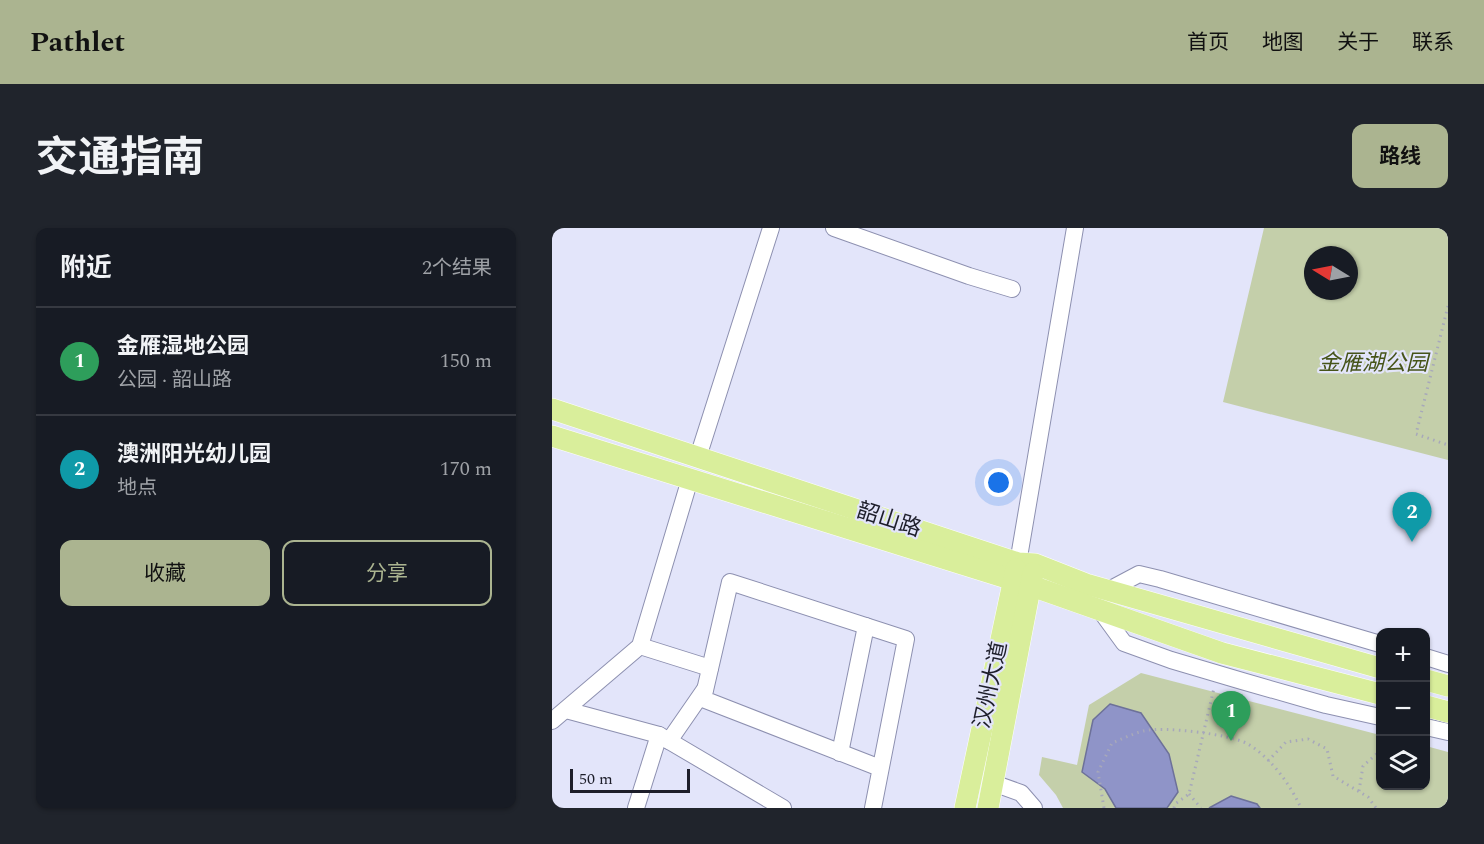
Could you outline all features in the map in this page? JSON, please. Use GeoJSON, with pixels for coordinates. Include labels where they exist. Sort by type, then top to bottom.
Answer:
{"type":"FeatureCollection","features":[{"type":"Feature","properties":{"kind":"main road","name":"韶山路"},"geometry":{"type":"LineString","coordinates":[[552,409],[698,457],[1104,600],[1222,653],[1376,693]]}},
{"type":"Feature","properties":{"kind":"main road","name":"韶山路"},"geometry":{"type":"LineString","coordinates":[[552,436],[690,479],[1024,573]]}},
{"type":"Feature","properties":{"kind":"main road","name":"汉州大道"},"geometry":{"type":"LineString","coordinates":[[988,808],[1024,573]]}},
{"type":"Feature","properties":{"kind":"main road","name":"汉州大道"},"geometry":{"type":"LineString","coordinates":[[965,808],[1024,573]]}},
{"type":"Feature","properties":{"kind":"main road","name":"韶山路"},"geometry":{"type":"LineString","coordinates":[[1104,600],[1227,626],[1376,667]]}},
{"type":"Feature","properties":{"kind":"main road"},"geometry":{"type":"LineString","coordinates":[[1430,681],[1448,686]]}},
{"type":"Feature","properties":{"kind":"main road"},"geometry":{"type":"LineString","coordinates":[[1430,707],[1448,712]]}},
{"type":"Feature","properties":{"kind":"street"},"geometry":{"type":"LineString","coordinates":[[698,457],[771,228]]}},
{"type":"Feature","properties":{"kind":"street"},"geometry":{"type":"LineString","coordinates":[[834,228],[1012,289]]}},
{"type":"Feature","properties":{"kind":"street"},"geometry":{"type":"LineString","coordinates":[[1024,573],[1075,228]]}},
{"type":"Feature","properties":{"kind":"street"},"geometry":{"type":"LineString","coordinates":[[552,721],[640,646],[690,479]]}},
{"type":"Feature","properties":{"kind":"street"},"geometry":{"type":"LineString","coordinates":[[1376,643],[1139,574],[1104,600],[1124,643],[1217,674],[1326,705],[1376,716]]}},
{"type":"Feature","properties":{"kind":"street"},"geometry":{"type":"LineString","coordinates":[[873,808],[906,639],[730,582],[703,699],[880,768]]}},
{"type":"Feature","properties":{"kind":"street"},"geometry":{"type":"LineString","coordinates":[[840,753],[866,626]]}},
{"type":"Feature","properties":{"kind":"street"},"geometry":{"type":"LineString","coordinates":[[640,646],[710,668]]}},
{"type":"Feature","properties":{"kind":"street"},"geometry":{"type":"LineString","coordinates":[[1430,659],[1448,664]]}},
{"type":"Feature","properties":{"kind":"street"},"geometry":{"type":"LineString","coordinates":[[636,808],[664,738],[705,688]]}},
{"type":"Feature","properties":{"kind":"street"},"geometry":{"type":"LineString","coordinates":[[566,710],[664,738],[783,808]]}},
{"type":"Feature","properties":{"kind":"street"},"geometry":{"type":"LineString","coordinates":[[1430,728],[1448,732]]}},
{"type":"Feature","properties":{"kind":"street"},"geometry":{"type":"LineString","coordinates":[[993,783],[1021,793],[1034,808]]}},
{"type":"Feature","properties":{"kind":"path"},"geometry":{"type":"LineString","coordinates":[[1448,306],[1416,434],[1448,445]]}},
{"type":"Feature","properties":{"kind":"path"},"geometry":{"type":"LineString","coordinates":[[1174,808],[1175,804],[1189,794],[1217,674]]}},
{"type":"Feature","properties":{"kind":"path"},"geometry":{"type":"LineString","coordinates":[[1104,808],[1098,772],[1112,743],[1144,731],[1181,729],[1247,744],[1268,761],[1294,793],[1301,808]]}},
{"type":"Feature","properties":{"kind":"path"},"geometry":{"type":"LineString","coordinates":[[1268,761],[1286,742],[1308,739],[1327,749],[1332,776],[1368,797],[1376,808]]}},
{"type":"Feature","properties":{"kind":"path"},"geometry":{"type":"LineString","coordinates":[[1359,791],[1364,766],[1376,755]]}},
{"type":"Feature","properties":{"kind":"path"},"geometry":{"type":"LineString","coordinates":[[1189,794],[1201,808]]}},
{"type":"Feature","properties":{"kind":"green space","name":"金雁湖公园"},"geometry":{"type":"Polygon","coordinates":[[[1264,228],[1448,228],[1448,460],[1223,402],[1264,228]]]}},
{"type":"Feature","properties":{"kind":"green space"},"geometry":{"type":"Polygon","coordinates":[[[1141,673],[1376,734],[1376,790],[1430,790],[1430,747],[1448,752],[1448,808],[1063,808],[1056,795],[1039,775],[1042,757],[1077,765],[1089,705],[1141,673]]]}},
{"type":"Feature","properties":{"kind":"water"},"geometry":{"type":"Polygon","coordinates":[[[1110,704],[1141,713],[1169,754],[1178,792],[1167,808],[1116,808],[1105,789],[1082,772],[1093,720],[1110,704]]]}},
{"type":"Feature","properties":{"kind":"water"},"geometry":{"type":"Polygon","coordinates":[[[1231,796],[1257,804],[1260,808],[1209,808],[1231,796]]]}},
{"type":"Feature","properties":{"kind":"place","name":"澳洲阳光幼儿园"},"geometry":{"type":"Point","coordinates":[1412,542]}},
{"type":"Feature","properties":{"kind":"place","name":"金雁湿地公园"},"geometry":{"type":"Point","coordinates":[1231,741]}}]}
